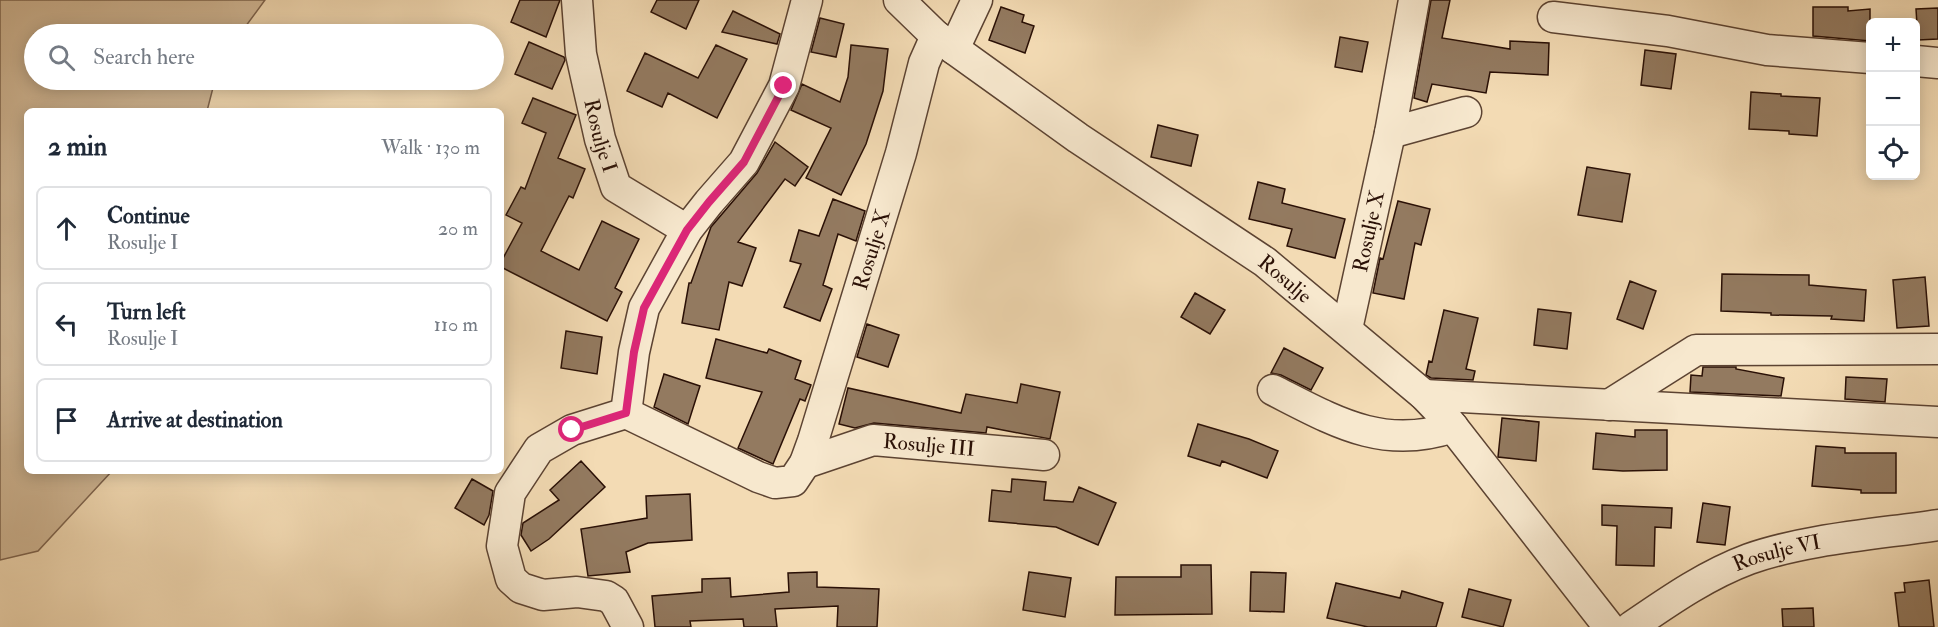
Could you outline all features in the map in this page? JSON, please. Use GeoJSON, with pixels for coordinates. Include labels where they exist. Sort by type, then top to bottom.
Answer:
{"type":"FeatureCollection","features":[{"type":"Feature","properties":{"kind":"street","name":"Rosulje I"},"geometry":{"type":"LineString","coordinates":[[577,0],[584,64],[600,139],[616,187],[687,230]]}},
{"type":"Feature","properties":{"kind":"street"},"geometry":{"type":"LineString","coordinates":[[628,627],[614,601],[606,596],[577,592],[543,595],[521,588],[511,579],[502,546],[510,493],[539,449],[572,430],[626,413],[634,352],[644,308],[687,230],[744,162],[784,86],[807,0]]}},
{"type":"Feature","properties":{"kind":"street","name":"Rosulje"},"geometry":{"type":"LineString","coordinates":[[899,0],[945,42],[1078,138],[1265,262],[1424,395],[1453,428],[1609,627]]}},
{"type":"Feature","properties":{"kind":"street","name":"Rosulje X"},"geometry":{"type":"LineString","coordinates":[[805,463],[901,153],[924,63],[945,42],[977,0]]}},
{"type":"Feature","properties":{"kind":"street","name":"Rosulje X"},"geometry":{"type":"LineString","coordinates":[[1347,329],[1390,133],[1414,0]]}},
{"type":"Feature","properties":{"kind":"street"},"geometry":{"type":"LineString","coordinates":[[1553,17],[1668,31],[1767,50],[1866,58]]}},
{"type":"Feature","properties":{"kind":"street"},"geometry":{"type":"LineString","coordinates":[[1920,61],[1938,63]]}},
{"type":"Feature","properties":{"kind":"street"},"geometry":{"type":"LineString","coordinates":[[1390,133],[1466,112]]}},
{"type":"Feature","properties":{"kind":"street"},"geometry":{"type":"LineString","coordinates":[[1609,405],[1696,350],[1938,350]]}},
{"type":"Feature","properties":{"kind":"street"},"geometry":{"type":"LineString","coordinates":[[1274,390],[1346,426],[1388,436],[1435,434],[1453,428]]}},
{"type":"Feature","properties":{"kind":"street"},"geometry":{"type":"LineString","coordinates":[[1424,395],[1938,422]]}},
{"type":"Feature","properties":{"kind":"street","name":"Rosulje III"},"geometry":{"type":"LineString","coordinates":[[626,413],[775,483],[793,480],[805,463],[873,440],[1044,454]]}},
{"type":"Feature","properties":{"kind":"street","name":"Rosulje VI"},"geometry":{"type":"LineString","coordinates":[[1630,627],[1693,585],[1749,560],[1790,547],[1938,525]]}},
{"type":"Feature","properties":{"kind":"shaded area"},"geometry":{"type":"Polygon","coordinates":[[[0,0],[265,0],[247,24],[24,24],[24,90],[212,90],[208,108],[24,108],[24,474],[109,474],[38,551],[0,560],[0,0]]]}},
{"type":"Feature","properties":{"kind":"building"},"geometry":{"type":"Polygon","coordinates":[[[520,0],[560,0],[546,37],[511,22],[520,0]]]}},
{"type":"Feature","properties":{"kind":"building"},"geometry":{"type":"Polygon","coordinates":[[[657,0],[699,0],[686,29],[651,12],[657,0]]]}},
{"type":"Feature","properties":{"kind":"building"},"geometry":{"type":"Polygon","coordinates":[[[1431,0],[1450,0],[1442,38],[1510,49],[1510,41],[1549,43],[1548,75],[1490,72],[1486,93],[1432,84],[1427,102],[1414,98],[1431,0]]]}},
{"type":"Feature","properties":{"kind":"building"},"geometry":{"type":"Polygon","coordinates":[[[1001,7],[1024,15],[1022,22],[1034,26],[1025,53],[989,40],[1001,7]]]}},
{"type":"Feature","properties":{"kind":"building"},"geometry":{"type":"Polygon","coordinates":[[[1813,7],[1848,7],[1848,11],[1870,9],[1870,18],[1866,18],[1866,41],[1813,36],[1813,7]]]}},
{"type":"Feature","properties":{"kind":"building"},"geometry":{"type":"Polygon","coordinates":[[[1938,8],[1938,39],[1920,40],[1920,18],[1917,18],[1916,9],[1938,8]]]}},
{"type":"Feature","properties":{"kind":"building"},"geometry":{"type":"Polygon","coordinates":[[[733,11],[780,34],[777,44],[722,32],[733,11]]]}},
{"type":"Feature","properties":{"kind":"building"},"geometry":{"type":"Polygon","coordinates":[[[820,18],[844,24],[836,57],[811,52],[820,18]]]}},
{"type":"Feature","properties":{"kind":"building"},"geometry":{"type":"Polygon","coordinates":[[[1340,37],[1368,42],[1362,72],[1335,67],[1340,37]]]}},
{"type":"Feature","properties":{"kind":"building"},"geometry":{"type":"Polygon","coordinates":[[[529,42],[564,57],[565,60],[552,89],[515,74],[529,42]]]}},
{"type":"Feature","properties":{"kind":"building"},"geometry":{"type":"Polygon","coordinates":[[[716,45],[747,59],[717,118],[668,93],[662,107],[627,91],[645,53],[698,78],[716,45]]]}},
{"type":"Feature","properties":{"kind":"building"},"geometry":{"type":"Polygon","coordinates":[[[851,45],[888,49],[883,91],[866,144],[841,195],[806,178],[831,128],[791,110],[802,84],[840,102],[848,77],[851,45]]]}},
{"type":"Feature","properties":{"kind":"building"},"geometry":{"type":"Polygon","coordinates":[[[1645,50],[1676,54],[1671,89],[1641,85],[1645,50]]]}},
{"type":"Feature","properties":{"kind":"building"},"geometry":{"type":"Polygon","coordinates":[[[1751,92],[1820,98],[1817,136],[1789,134],[1789,131],[1749,129],[1751,92]]]}},
{"type":"Feature","properties":{"kind":"building"},"geometry":{"type":"Polygon","coordinates":[[[533,98],[576,115],[558,158],[585,169],[573,198],[569,196],[541,251],[579,270],[602,221],[639,239],[615,288],[622,292],[607,321],[504,269],[504,256],[522,223],[506,215],[521,187],[525,189],[546,133],[522,123],[533,98]]]}},
{"type":"Feature","properties":{"kind":"building"},"geometry":{"type":"Polygon","coordinates":[[[1158,125],[1198,135],[1191,166],[1151,157],[1158,125]]]}},
{"type":"Feature","properties":{"kind":"building"},"geometry":{"type":"Polygon","coordinates":[[[775,142],[808,167],[795,186],[785,179],[738,242],[756,248],[742,286],[729,282],[719,330],[682,323],[689,283],[691,283],[711,227],[757,173],[775,142]]]}},
{"type":"Feature","properties":{"kind":"building"},"geometry":{"type":"Polygon","coordinates":[[[1587,167],[1630,174],[1622,222],[1578,215],[1587,167]]]}},
{"type":"Feature","properties":{"kind":"building"},"geometry":{"type":"Polygon","coordinates":[[[1258,182],[1285,189],[1282,203],[1345,219],[1335,258],[1287,246],[1292,229],[1249,219],[1258,182]]]}},
{"type":"Feature","properties":{"kind":"building"},"geometry":{"type":"Polygon","coordinates":[[[833,199],[865,211],[856,241],[838,234],[823,285],[832,289],[820,321],[784,307],[801,264],[790,261],[799,230],[819,236],[833,199]]]}},
{"type":"Feature","properties":{"kind":"building"},"geometry":{"type":"Polygon","coordinates":[[[1398,201],[1430,209],[1421,245],[1415,243],[1404,299],[1373,293],[1380,258],[1383,259],[1398,201]]]}},
{"type":"Feature","properties":{"kind":"building"},"geometry":{"type":"Polygon","coordinates":[[[1722,274],[1809,275],[1809,285],[1866,290],[1864,321],[1831,319],[1832,316],[1721,311],[1722,274]]]}},
{"type":"Feature","properties":{"kind":"building"},"geometry":{"type":"Polygon","coordinates":[[[1925,277],[1929,326],[1897,328],[1893,280],[1925,277]]]}},
{"type":"Feature","properties":{"kind":"building"},"geometry":{"type":"Polygon","coordinates":[[[1630,281],[1656,291],[1643,329],[1617,319],[1630,281]]]}},
{"type":"Feature","properties":{"kind":"building"},"geometry":{"type":"Polygon","coordinates":[[[1195,293],[1225,310],[1210,334],[1181,317],[1195,293]]]}},
{"type":"Feature","properties":{"kind":"building"},"geometry":{"type":"Polygon","coordinates":[[[1538,309],[1571,313],[1567,349],[1534,345],[1538,309]]]}},
{"type":"Feature","properties":{"kind":"building"},"geometry":{"type":"Polygon","coordinates":[[[1444,310],[1478,318],[1466,369],[1475,371],[1473,380],[1431,378],[1426,375],[1429,361],[1432,362],[1444,310]]]}},
{"type":"Feature","properties":{"kind":"building"},"geometry":{"type":"Polygon","coordinates":[[[867,324],[899,335],[888,367],[857,357],[867,324]]]}},
{"type":"Feature","properties":{"kind":"building"},"geometry":{"type":"Polygon","coordinates":[[[566,331],[602,337],[597,374],[561,368],[566,331]]]}},
{"type":"Feature","properties":{"kind":"building"},"geometry":{"type":"Polygon","coordinates":[[[716,339],[767,353],[769,349],[801,361],[795,379],[811,385],[805,401],[800,399],[773,464],[738,448],[762,392],[706,378],[716,339]]]}},
{"type":"Feature","properties":{"kind":"building"},"geometry":{"type":"Polygon","coordinates":[[[1284,348],[1323,368],[1311,390],[1281,375],[1271,373],[1284,348]]]}},
{"type":"Feature","properties":{"kind":"building"},"geometry":{"type":"Polygon","coordinates":[[[1703,367],[1736,367],[1736,369],[1784,378],[1781,396],[1690,392],[1691,375],[1702,376],[1703,367]]]}},
{"type":"Feature","properties":{"kind":"building"},"geometry":{"type":"Polygon","coordinates":[[[664,374],[700,386],[688,424],[654,407],[664,374]]]}},
{"type":"Feature","properties":{"kind":"building"},"geometry":{"type":"Polygon","coordinates":[[[1846,377],[1887,379],[1885,402],[1845,399],[1846,377]]]}},
{"type":"Feature","properties":{"kind":"building"},"geometry":{"type":"Polygon","coordinates":[[[1021,384],[1060,392],[1050,439],[987,427],[986,433],[874,423],[855,428],[839,424],[848,388],[961,413],[966,394],[1017,403],[1021,384]]]}},
{"type":"Feature","properties":{"kind":"building"},"geometry":{"type":"Polygon","coordinates":[[[1502,418],[1539,422],[1536,461],[1498,457],[1502,418]]]}},
{"type":"Feature","properties":{"kind":"building"},"geometry":{"type":"Polygon","coordinates":[[[1198,424],[1249,439],[1278,451],[1267,478],[1222,461],[1220,466],[1188,456],[1198,424]]]}},
{"type":"Feature","properties":{"kind":"building"},"geometry":{"type":"Polygon","coordinates":[[[1635,430],[1667,430],[1667,470],[1593,469],[1596,433],[1635,437],[1635,430]]]}},
{"type":"Feature","properties":{"kind":"building"},"geometry":{"type":"Polygon","coordinates":[[[1816,446],[1845,448],[1845,453],[1896,453],[1896,493],[1861,493],[1861,490],[1812,486],[1816,446]]]}},
{"type":"Feature","properties":{"kind":"building"},"geometry":{"type":"Polygon","coordinates":[[[581,461],[605,487],[549,539],[531,551],[521,535],[523,523],[559,500],[550,490],[581,461]]]}},
{"type":"Feature","properties":{"kind":"building"},"geometry":{"type":"Polygon","coordinates":[[[472,479],[493,491],[489,515],[484,525],[455,508],[472,479]]]}},
{"type":"Feature","properties":{"kind":"building"},"geometry":{"type":"Polygon","coordinates":[[[1012,479],[1046,482],[1044,500],[1073,502],[1079,487],[1116,503],[1098,545],[1056,527],[989,521],[992,490],[1011,492],[1012,479]]]}},
{"type":"Feature","properties":{"kind":"building"},"geometry":{"type":"Polygon","coordinates":[[[690,494],[692,540],[648,543],[626,552],[630,572],[588,576],[581,529],[647,518],[646,496],[690,494]]]}},
{"type":"Feature","properties":{"kind":"building"},"geometry":{"type":"Polygon","coordinates":[[[1703,503],[1730,507],[1725,545],[1697,542],[1703,503]]]}},
{"type":"Feature","properties":{"kind":"building"},"geometry":{"type":"Polygon","coordinates":[[[1602,505],[1672,508],[1671,528],[1655,527],[1654,566],[1616,565],[1617,526],[1602,525],[1602,505]]]}},
{"type":"Feature","properties":{"kind":"building"},"geometry":{"type":"Polygon","coordinates":[[[1181,565],[1211,565],[1212,614],[1115,615],[1116,577],[1181,577],[1181,565]]]}},
{"type":"Feature","properties":{"kind":"building"},"geometry":{"type":"Polygon","coordinates":[[[817,572],[817,587],[879,589],[877,627],[837,627],[838,606],[775,609],[777,627],[744,627],[743,619],[690,621],[691,627],[655,627],[652,596],[702,592],[702,579],[730,578],[731,597],[789,592],[788,573],[817,572]]]}},
{"type":"Feature","properties":{"kind":"building"},"geometry":{"type":"Polygon","coordinates":[[[1029,572],[1071,578],[1065,617],[1023,610],[1029,572]]]}},
{"type":"Feature","properties":{"kind":"building"},"geometry":{"type":"Polygon","coordinates":[[[1251,572],[1286,573],[1284,612],[1250,611],[1251,572]]]}},
{"type":"Feature","properties":{"kind":"building"},"geometry":{"type":"Polygon","coordinates":[[[1929,580],[1934,627],[1899,627],[1895,593],[1905,592],[1904,583],[1929,580]]]}},
{"type":"Feature","properties":{"kind":"building"},"geometry":{"type":"Polygon","coordinates":[[[1336,583],[1400,598],[1402,591],[1443,603],[1436,627],[1368,627],[1327,618],[1336,583]]]}},
{"type":"Feature","properties":{"kind":"building"},"geometry":{"type":"Polygon","coordinates":[[[1469,589],[1511,600],[1503,627],[1462,617],[1469,589]]]}},
{"type":"Feature","properties":{"kind":"building"},"geometry":{"type":"Polygon","coordinates":[[[1813,608],[1814,627],[1783,627],[1782,609],[1813,608]]]}},
{"type":"Feature","properties":{"kind":"route"},"geometry":{"type":"LineString","coordinates":[[572,430],[626,413],[634,352],[644,308],[687,230],[744,162],[784,86]]}}]}
